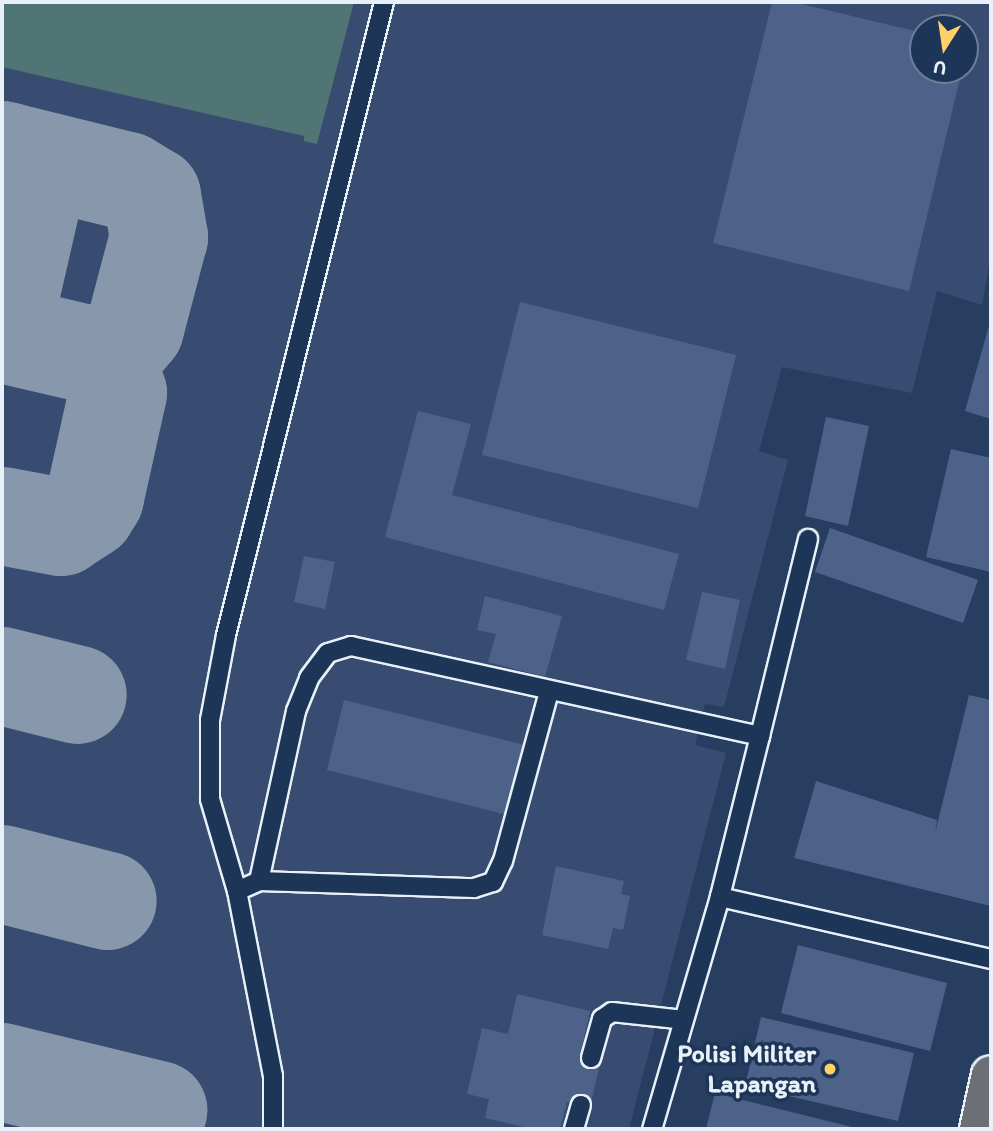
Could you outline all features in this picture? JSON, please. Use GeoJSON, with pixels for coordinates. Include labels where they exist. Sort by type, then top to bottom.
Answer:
{"type":"FeatureCollection","features":[{"type":"Feature","properties":{"kind":"highway"},"geometry":{"type":"LineString","coordinates":[[979,1129],[991,1075]]}},
{"type":"Feature","properties":{"kind":"lane"},"geometry":{"type":"LineString","coordinates":[[273,1129],[273,1076],[237,891],[210,799],[210,720],[226,635],[384,2]]}},
{"type":"Feature","properties":{"kind":"lane"},"geometry":{"type":"LineString","coordinates":[[652,1129],[720,897],[808,539]]}},
{"type":"Feature","properties":{"kind":"lane"},"geometry":{"type":"LineString","coordinates":[[259,881],[296,711],[309,678],[328,653],[351,646],[549,692],[760,736]]}},
{"type":"Feature","properties":{"kind":"lane"},"geometry":{"type":"LineString","coordinates":[[237,891],[259,881],[474,888],[493,882],[503,860],[549,692]]}},
{"type":"Feature","properties":{"kind":"lane"},"geometry":{"type":"LineString","coordinates":[[720,897],[991,959]]}},
{"type":"Feature","properties":{"kind":"lane"},"geometry":{"type":"LineString","coordinates":[[591,1058],[601,1019],[612,1012],[684,1020]]}},
{"type":"Feature","properties":{"kind":"lane"},"geometry":{"type":"LineString","coordinates":[[574,1129],[581,1105]]}},
{"type":"Feature","properties":{"kind":"shaded area"},"geometry":{"type":"Polygon","coordinates":[[[2,2],[991,2],[991,255],[982,305],[937,291],[912,393],[782,367],[759,451],[788,460],[724,707],[705,704],[695,745],[726,753],[629,1129],[2,1129],[2,2]]]}},
{"type":"Feature","properties":{"kind":"green space"},"geometry":{"type":"Polygon","coordinates":[[[2,2],[354,2],[317,144],[304,141],[304,136],[2,67],[2,2]]]}},
{"type":"Feature","properties":{"kind":"building"},"geometry":{"type":"Polygon","coordinates":[[[772,2],[793,2],[909,30],[909,84],[959,84],[909,291],[713,243],[772,2]]]}},
{"type":"Feature","properties":{"kind":"building"},"geometry":{"type":"Polygon","coordinates":[[[520,302],[736,355],[698,508],[482,455],[520,302]]]}},
{"type":"Feature","properties":{"kind":"building"},"geometry":{"type":"Polygon","coordinates":[[[991,322],[991,419],[965,411],[991,322]]]}},
{"type":"Feature","properties":{"kind":"building"},"geometry":{"type":"Polygon","coordinates":[[[418,411],[471,424],[452,495],[679,554],[664,610],[385,537],[418,411]]]}},
{"type":"Feature","properties":{"kind":"building"},"geometry":{"type":"Polygon","coordinates":[[[826,417],[869,426],[848,526],[805,516],[826,417]]]}},
{"type":"Feature","properties":{"kind":"building"},"geometry":{"type":"Polygon","coordinates":[[[951,449],[991,458],[991,572],[926,557],[951,449]]]}},
{"type":"Feature","properties":{"kind":"building"},"geometry":{"type":"Polygon","coordinates":[[[830,528],[978,580],[963,623],[815,572],[830,528]]]}},
{"type":"Feature","properties":{"kind":"building"},"geometry":{"type":"Polygon","coordinates":[[[304,556],[335,562],[325,609],[294,602],[304,556]]]}},
{"type":"Feature","properties":{"kind":"building"},"geometry":{"type":"Polygon","coordinates":[[[702,592],[740,600],[725,669],[686,660],[702,592]]]}},
{"type":"Feature","properties":{"kind":"building"},"geometry":{"type":"Polygon","coordinates":[[[485,596],[562,616],[545,677],[488,662],[496,634],[477,630],[485,596]]]}},
{"type":"Feature","properties":{"kind":"building"},"geometry":{"type":"Polygon","coordinates":[[[969,695],[991,700],[991,906],[794,858],[816,781],[937,820],[935,833],[969,695]]]}},
{"type":"Feature","properties":{"kind":"building"},"geometry":{"type":"Polygon","coordinates":[[[344,700],[525,745],[508,815],[327,770],[344,700]]]}},
{"type":"Feature","properties":{"kind":"building"},"geometry":{"type":"Polygon","coordinates":[[[556,866],[624,881],[621,894],[630,896],[623,930],[613,928],[608,949],[542,935],[556,866]]]}},
{"type":"Feature","properties":{"kind":"building"},"geometry":{"type":"Polygon","coordinates":[[[798,945],[947,983],[930,1051],[781,1013],[798,945]]]}},
{"type":"Feature","properties":{"kind":"building"},"geometry":{"type":"Polygon","coordinates":[[[517,994],[590,1011],[580,1056],[601,1060],[590,1107],[567,1102],[560,1129],[533,1129],[485,1118],[489,1099],[467,1094],[482,1028],[508,1034],[517,994]]]}},
{"type":"Feature","properties":{"kind":"building","name":"Polisi Militer Lapangan"},"geometry":{"type":"Polygon","coordinates":[[[761,1017],[914,1053],[898,1121],[745,1086],[761,1017]]]}},
{"type":"Feature","properties":{"kind":"building"},"geometry":{"type":"Polygon","coordinates":[[[715,1093],[856,1128],[856,1129],[706,1129],[715,1093]]]}},
{"type":"Feature","properties":{"kind":"taxiway"},"geometry":{"type":"LineString","coordinates":[[2,150],[127,181],[152,196],[159,237],[135,328],[119,347],[92,355]]}},
{"type":"Feature","properties":{"kind":"taxiway"},"geometry":{"type":"LineString","coordinates":[[2,310],[10,297],[35,188],[22,160],[7,151]]}},
{"type":"Feature","properties":{"kind":"taxiway"},"geometry":{"type":"LineString","coordinates":[[2,334],[92,355],[107,367],[118,393],[95,497],[87,510],[61,527],[2,516]]}},
{"type":"Feature","properties":{"kind":"taxiway"},"geometry":{"type":"LineString","coordinates":[[2,676],[78,695]]}},
{"type":"Feature","properties":{"kind":"taxiway"},"geometry":{"type":"LineString","coordinates":[[2,874],[108,901]]}},
{"type":"Feature","properties":{"kind":"taxiway"},"geometry":{"type":"LineString","coordinates":[[2,1072],[158,1110]]}},
{"type":"Feature","properties":{"kind":"place","name":"Polisi Militer Lapangan"},"geometry":{"type":"Point","coordinates":[830,1069]}}]}
